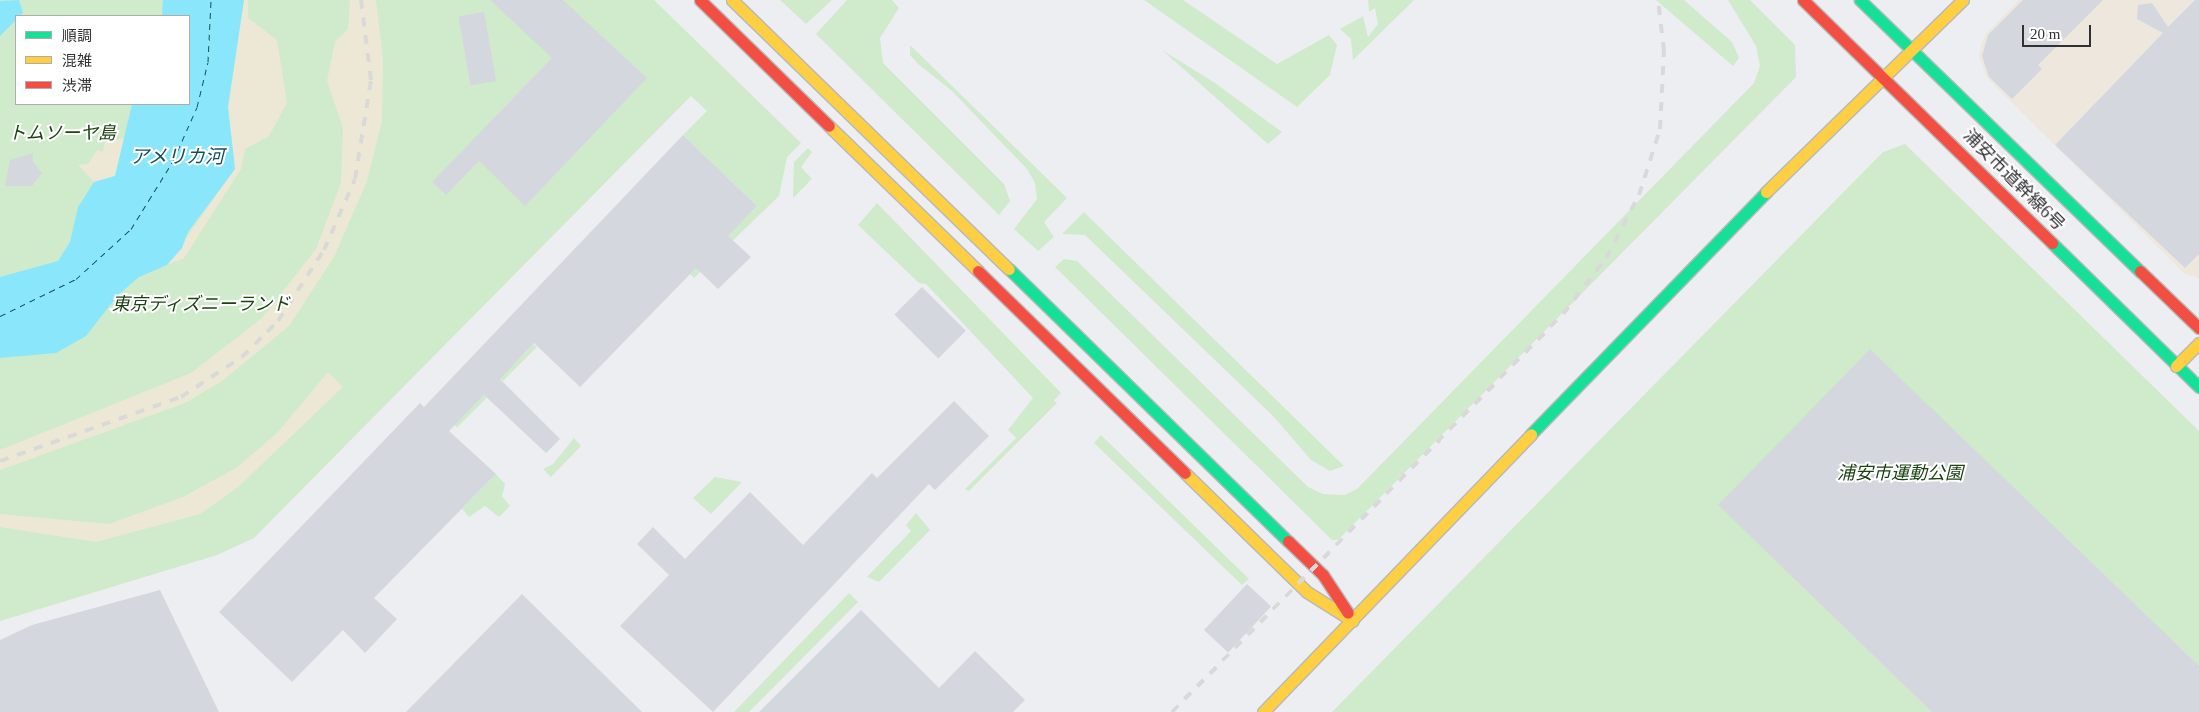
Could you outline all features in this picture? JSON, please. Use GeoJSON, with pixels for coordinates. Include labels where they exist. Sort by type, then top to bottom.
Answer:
{"type":"FeatureCollection","features":[{"type":"Feature","properties":{"kind":"street"},"geometry":{"type":"LineString","coordinates":[[700,0],[1307,592],[1353,621]]}},
{"type":"Feature","properties":{"kind":"street"},"geometry":{"type":"LineString","coordinates":[[732,0],[1323,575],[1353,621]]}},
{"type":"Feature","properties":{"kind":"street","name":"浦安市道幹線6号"},"geometry":{"type":"LineString","coordinates":[[1803,0],[2199,387]]}},
{"type":"Feature","properties":{"kind":"street","name":"浦安市道幹線6号"},"geometry":{"type":"LineString","coordinates":[[1860,0],[2199,328]]}},
{"type":"Feature","properties":{"kind":"street"},"geometry":{"type":"LineString","coordinates":[[1263,712],[1880,76],[1963,0]]}},
{"type":"Feature","properties":{"kind":"street"},"geometry":{"type":"LineString","coordinates":[[2176,366],[2199,343]]}},
{"type":"Feature","properties":{"kind":"shaded area"},"geometry":{"type":"Polygon","coordinates":[[[2019,0],[2199,0],[2199,278],[2185,274],[1987,78],[1979,57],[1981,46],[1986,34],[2019,0]]]}},
{"type":"Feature","properties":{"kind":"green space","name":"東京ディズニーランド"},"geometry":{"type":"Polygon","coordinates":[[[0,0],[654,0],[801,143],[787,157],[779,196],[694,278],[690,274],[757,206],[683,135],[707,111],[691,96],[254,538],[217,555],[0,621],[0,0]]]}},
{"type":"Feature","properties":{"kind":"green space"},"geometry":{"type":"Polygon","coordinates":[[[780,0],[832,0],[806,24],[780,0]]]}},
{"type":"Feature","properties":{"kind":"green space"},"geometry":{"type":"Polygon","coordinates":[[[847,0],[892,0],[899,8],[880,38],[883,63],[1004,184],[1010,201],[999,215],[816,34],[847,0]]]}},
{"type":"Feature","properties":{"kind":"green space"},"geometry":{"type":"Polygon","coordinates":[[[1144,0],[1183,0],[1277,64],[1329,35],[1337,45],[1330,75],[1297,107],[1144,0]]]}},
{"type":"Feature","properties":{"kind":"green space"},"geometry":{"type":"Polygon","coordinates":[[[1368,0],[1414,0],[1353,60],[1351,39],[1340,29],[1363,16],[1368,37],[1378,24],[1375,8],[1369,12],[1368,0]]]}},
{"type":"Feature","properties":{"kind":"green space"},"geometry":{"type":"Polygon","coordinates":[[[1656,0],[1684,0],[1732,42],[1739,58],[1733,66],[1656,0]]]}},
{"type":"Feature","properties":{"kind":"green space"},"geometry":{"type":"Polygon","coordinates":[[[1728,0],[1750,0],[1795,45],[1796,77],[1338,540],[1332,540],[1055,267],[1064,259],[1077,261],[1308,487],[1323,494],[1345,495],[1357,489],[1754,83],[1760,66],[1756,46],[1728,0]]]}},
{"type":"Feature","properties":{"kind":"green space"},"geometry":{"type":"Polygon","coordinates":[[[910,45],[1067,198],[1044,222],[1054,237],[1038,251],[1014,229],[1037,199],[1035,183],[1027,169],[952,91],[918,64],[910,55],[910,45]]]}},
{"type":"Feature","properties":{"kind":"green space"},"geometry":{"type":"Polygon","coordinates":[[[1162,50],[1215,83],[1282,132],[1268,144],[1162,50]]]}},
{"type":"Feature","properties":{"kind":"green space","name":"浦安市運動公園"},"geometry":{"type":"Polygon","coordinates":[[[1905,144],[2199,431],[2199,712],[1332,712],[1883,152],[1905,144]]]}},
{"type":"Feature","properties":{"kind":"green space"},"geometry":{"type":"Polygon","coordinates":[[[808,148],[812,152],[801,167],[812,179],[793,198],[794,162],[808,148]]]}},
{"type":"Feature","properties":{"kind":"green space"},"geometry":{"type":"Polygon","coordinates":[[[877,203],[1061,393],[1054,400],[1057,403],[969,491],[965,489],[1016,438],[1008,430],[1033,398],[926,284],[919,283],[858,225],[877,203]]]}},
{"type":"Feature","properties":{"kind":"green space"},"geometry":{"type":"Polygon","coordinates":[[[1084,212],[1344,466],[1330,471],[1311,460],[1274,417],[1085,235],[1062,234],[1084,212]]]}},
{"type":"Feature","properties":{"kind":"green space"},"geometry":{"type":"Polygon","coordinates":[[[530,341],[537,347],[503,381],[499,378],[529,349],[530,341]]]}},
{"type":"Feature","properties":{"kind":"green space"},"geometry":{"type":"Polygon","coordinates":[[[484,395],[487,398],[457,428],[454,425],[484,395]]]}},
{"type":"Feature","properties":{"kind":"green space"},"geometry":{"type":"Polygon","coordinates":[[[1101,435],[1249,579],[1242,585],[1094,443],[1101,435]]]}},
{"type":"Feature","properties":{"kind":"green space"},"geometry":{"type":"Polygon","coordinates":[[[574,438],[581,446],[551,477],[543,469],[553,464],[574,438]]]}},
{"type":"Feature","properties":{"kind":"green space"},"geometry":{"type":"Polygon","coordinates":[[[496,474],[505,484],[502,496],[510,506],[499,517],[485,506],[469,517],[462,509],[496,474]]]}},
{"type":"Feature","properties":{"kind":"green space"},"geometry":{"type":"Polygon","coordinates":[[[715,477],[742,482],[711,514],[693,498],[715,477]]]}},
{"type":"Feature","properties":{"kind":"green space"},"geometry":{"type":"Polygon","coordinates":[[[916,513],[930,530],[879,582],[867,577],[911,531],[906,525],[916,513]]]}},
{"type":"Feature","properties":{"kind":"green space"},"geometry":{"type":"Polygon","coordinates":[[[849,593],[858,602],[749,712],[734,712],[849,593]]]}},
{"type":"Feature","properties":{"kind":"sand"},"geometry":{"type":"Polygon","coordinates":[[[244,0],[248,0],[248,18],[277,40],[287,103],[269,136],[245,149],[241,169],[184,258],[167,265],[235,169],[228,107],[244,0]]]}},
{"type":"Feature","properties":{"kind":"sand"},"geometry":{"type":"Polygon","coordinates":[[[350,0],[376,0],[383,59],[382,121],[367,181],[334,257],[289,326],[222,381],[185,403],[0,470],[0,450],[191,373],[262,318],[316,249],[341,183],[343,128],[327,81],[335,42],[348,29],[350,0]]]}},
{"type":"Feature","properties":{"kind":"sand"},"geometry":{"type":"Polygon","coordinates":[[[125,138],[115,176],[94,182],[78,165],[88,164],[97,150],[103,152],[105,142],[125,138]]]}},
{"type":"Feature","properties":{"kind":"sand"},"geometry":{"type":"Polygon","coordinates":[[[328,372],[343,387],[238,487],[200,514],[96,542],[0,527],[0,514],[109,524],[183,497],[236,468],[277,433],[328,372]]]}},
{"type":"Feature","properties":{"kind":"water"},"geometry":{"type":"Polygon","coordinates":[[[19,0],[23,13],[15,15],[15,21],[0,36],[0,1],[19,0]]]}},
{"type":"Feature","properties":{"kind":"water","name":"アメリカ河"},"geometry":{"type":"Polygon","coordinates":[[[163,0],[244,0],[228,107],[235,169],[188,232],[182,248],[167,265],[139,277],[118,295],[86,336],[56,353],[0,358],[0,277],[58,261],[70,242],[78,207],[94,182],[115,176],[132,105],[190,105],[190,15],[162,15],[163,0]]]}},
{"type":"Feature","properties":{"kind":"building"},"geometry":{"type":"Polygon","coordinates":[[[490,0],[563,0],[647,78],[525,206],[479,161],[446,195],[432,182],[552,58],[490,0]]]}},
{"type":"Feature","properties":{"kind":"building"},"geometry":{"type":"Polygon","coordinates":[[[2023,0],[2103,0],[2038,65],[2042,69],[2012,99],[1989,77],[1982,56],[1988,35],[2023,0]]]}},
{"type":"Feature","properties":{"kind":"building"},"geometry":{"type":"Polygon","coordinates":[[[2195,0],[2199,0],[2199,254],[2185,268],[2055,145],[2163,33],[2137,19],[2138,5],[2152,3],[2168,27],[2195,0]]]}},
{"type":"Feature","properties":{"kind":"building"},"geometry":{"type":"Polygon","coordinates":[[[484,12],[496,81],[471,85],[458,17],[484,12]]]}},
{"type":"Feature","properties":{"kind":"building"},"geometry":{"type":"Polygon","coordinates":[[[683,135],[757,206],[728,236],[751,257],[718,289],[696,268],[580,387],[534,343],[500,379],[560,439],[546,453],[484,395],[449,431],[496,474],[374,598],[397,619],[365,653],[343,630],[292,682],[219,612],[420,403],[424,407],[683,135]]]}},
{"type":"Feature","properties":{"kind":"building"},"geometry":{"type":"Polygon","coordinates":[[[33,153],[33,162],[42,173],[32,186],[5,186],[10,160],[33,153]]]}},
{"type":"Feature","properties":{"kind":"building"},"geometry":{"type":"Polygon","coordinates":[[[922,287],[966,331],[938,358],[894,315],[922,287]]]}},
{"type":"Feature","properties":{"kind":"building"},"geometry":{"type":"Polygon","coordinates":[[[1870,349],[2199,666],[2199,712],[1932,712],[1718,505],[1870,349]]]}},
{"type":"Feature","properties":{"kind":"building"},"geometry":{"type":"Polygon","coordinates":[[[954,401],[989,436],[935,490],[929,484],[713,712],[620,626],[669,575],[637,544],[653,527],[685,559],[750,492],[803,545],[872,473],[877,478],[954,401]]]}},
{"type":"Feature","properties":{"kind":"building"},"geometry":{"type":"Polygon","coordinates":[[[1247,584],[1271,607],[1228,653],[1204,630],[1247,584]]]}},
{"type":"Feature","properties":{"kind":"building"},"geometry":{"type":"Polygon","coordinates":[[[160,590],[219,712],[0,712],[0,640],[32,625],[160,590]]]}},
{"type":"Feature","properties":{"kind":"building"},"geometry":{"type":"Polygon","coordinates":[[[522,594],[642,712],[406,712],[522,594]]]}},
{"type":"Feature","properties":{"kind":"building"},"geometry":{"type":"Polygon","coordinates":[[[861,610],[939,688],[975,651],[1025,700],[1013,712],[759,712],[861,610]]]}},
{"type":"Feature","properties":{"kind":"ferry route"},"geometry":{"type":"LineString","coordinates":[[0,316],[76,279],[131,229],[173,161],[197,107],[208,62],[211,0]]}},
{"type":"Feature","properties":{"kind":"railway"},"geometry":{"type":"LineString","coordinates":[[0,461],[181,397],[242,357],[278,321],[324,250],[355,179],[371,80],[361,0]]}},
{"type":"Feature","properties":{"kind":"railway"},"geometry":{"type":"LineString","coordinates":[[1172,712],[1563,314],[1606,258],[1639,195],[1660,129],[1664,51],[1658,0]]}},
{"type":"Feature","properties":{"kind":"traffic: fast"},"geometry":{"type":"LineString","coordinates":[[1860,0],[2140,271]]}},
{"type":"Feature","properties":{"kind":"traffic: fast"},"geometry":{"type":"LineString","coordinates":[[1531,434],[1766,192]]}},
{"type":"Feature","properties":{"kind":"traffic: fast"},"geometry":{"type":"LineString","coordinates":[[2052,243],[2199,387]]}},
{"type":"Feature","properties":{"kind":"traffic: fast"},"geometry":{"type":"LineString","coordinates":[[1009,269],[1288,541]]}},
{"type":"Feature","properties":{"kind":"traffic: slow"},"geometry":{"type":"LineString","coordinates":[[732,0],[1009,269]]}},
{"type":"Feature","properties":{"kind":"traffic: slow"},"geometry":{"type":"LineString","coordinates":[[1766,192],[1963,0]]}},
{"type":"Feature","properties":{"kind":"traffic: slow"},"geometry":{"type":"LineString","coordinates":[[829,126],[978,271]]}},
{"type":"Feature","properties":{"kind":"traffic: slow"},"geometry":{"type":"LineString","coordinates":[[2176,366],[2199,343]]}},
{"type":"Feature","properties":{"kind":"traffic: slow"},"geometry":{"type":"LineString","coordinates":[[1263,712],[1531,434]]}},
{"type":"Feature","properties":{"kind":"traffic: slow"},"geometry":{"type":"LineString","coordinates":[[1185,473],[1307,592],[1353,621]]}},
{"type":"Feature","properties":{"kind":"traffic: jam"},"geometry":{"type":"LineString","coordinates":[[700,0],[829,126]]}},
{"type":"Feature","properties":{"kind":"traffic: jam"},"geometry":{"type":"LineString","coordinates":[[1803,0],[2052,243]]}},
{"type":"Feature","properties":{"kind":"traffic: jam"},"geometry":{"type":"LineString","coordinates":[[978,271],[1185,473]]}},
{"type":"Feature","properties":{"kind":"traffic: jam"},"geometry":{"type":"LineString","coordinates":[[2140,271],[2199,328]]}},
{"type":"Feature","properties":{"kind":"traffic: jam"},"geometry":{"type":"LineString","coordinates":[[1288,541],[1323,575],[1348,613]]}},
{"type":"Feature","properties":{"kind":"park label","name":"トムソーヤ島"},"geometry":{"type":"Point","coordinates":[62,133]}}]}
